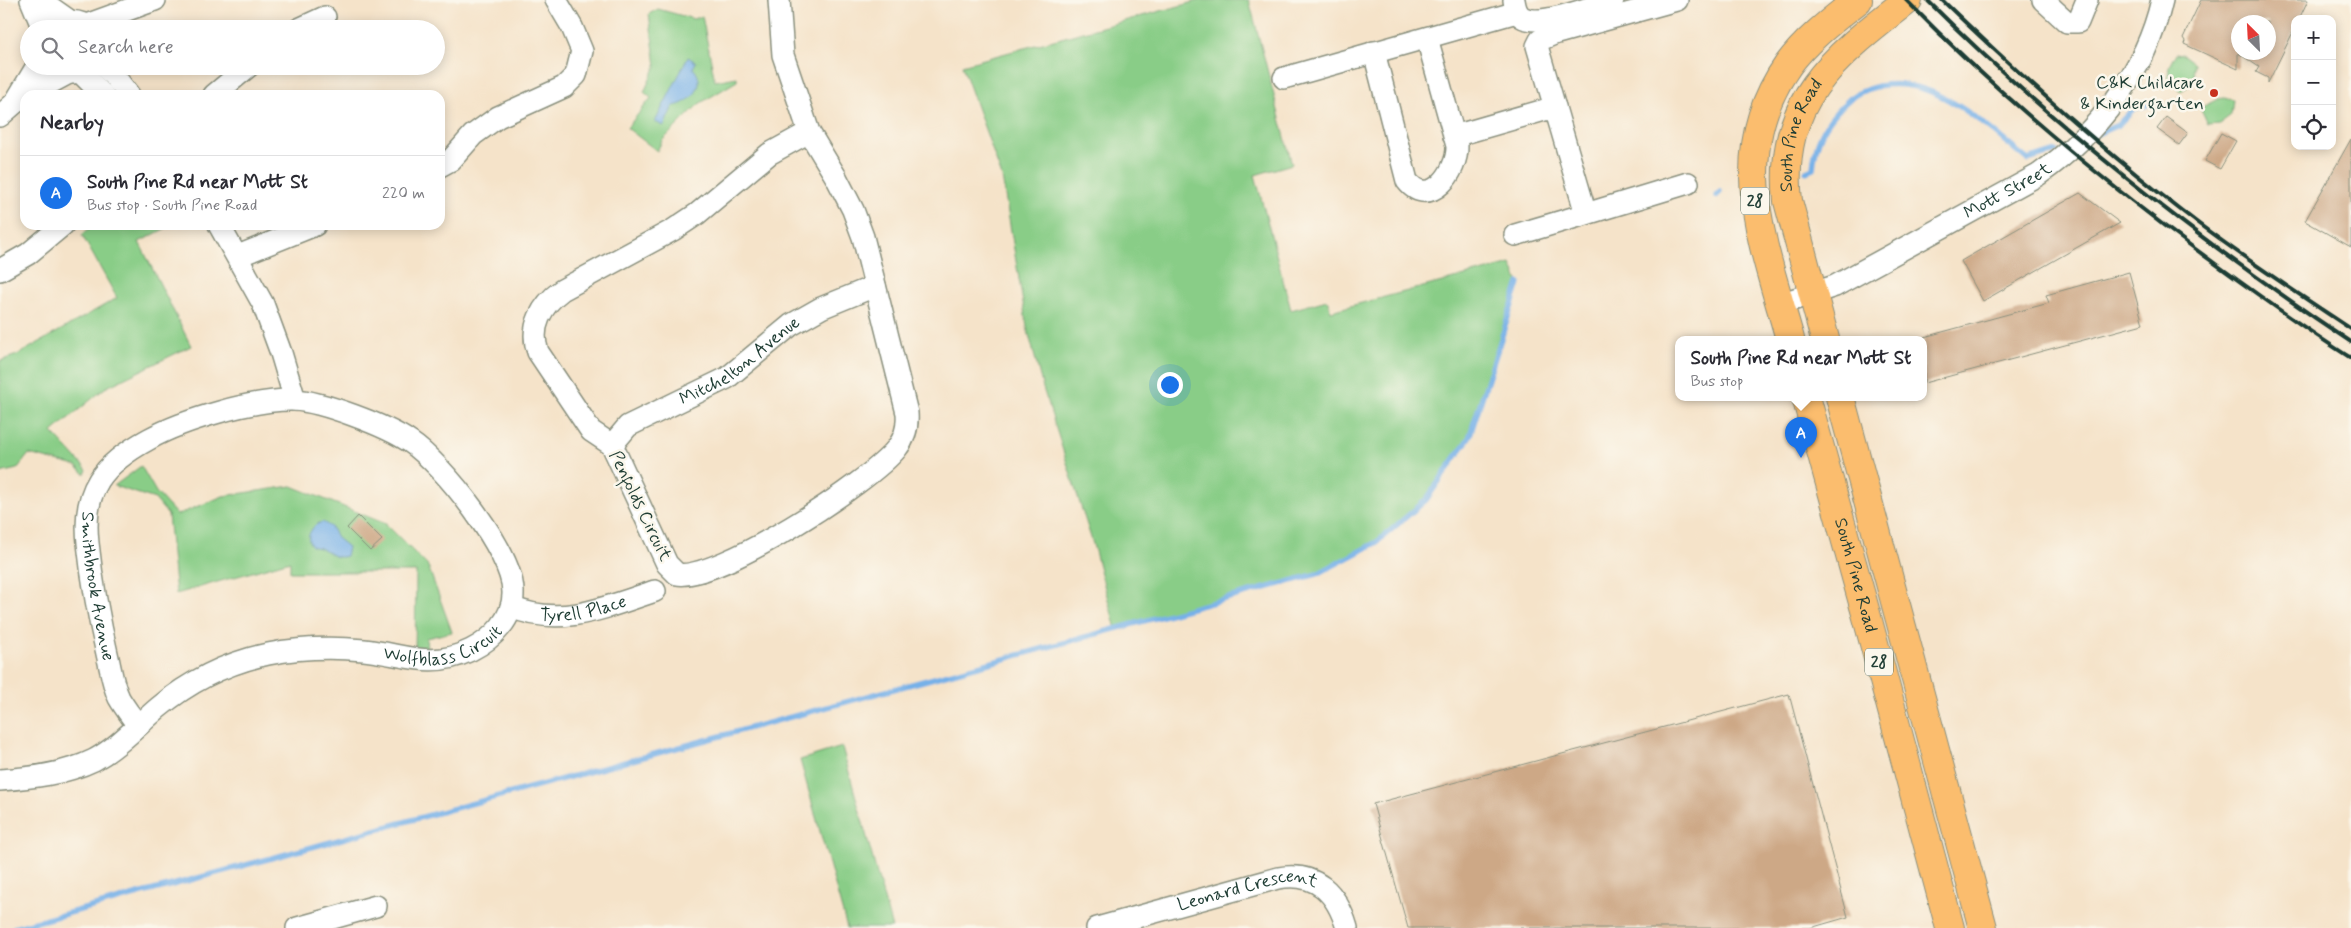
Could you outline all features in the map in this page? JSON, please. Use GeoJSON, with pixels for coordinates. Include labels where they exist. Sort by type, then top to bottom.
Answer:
{"type":"FeatureCollection","features":[{"type":"Feature","properties":{"kind":"highway","name":"South Pine Road"},"geometry":{"type":"LineString","coordinates":[[1789,336],[1756,210],[1753,179],[1757,136],[1762,118],[1788,65],[1813,39],[1858,0]]}},
{"type":"Feature","properties":{"kind":"highway","name":"South Pine Road"},"geometry":{"type":"LineString","coordinates":[[1823,336],[1788,201],[1787,160],[1796,123],[1812,88],[1834,61],[1908,0]]}},
{"type":"Feature","properties":{"kind":"highway","name":"South Pine Road"},"geometry":{"type":"LineString","coordinates":[[1807,401],[1950,928]]}},
{"type":"Feature","properties":{"kind":"highway","name":"South Pine Road"},"geometry":{"type":"LineString","coordinates":[[1841,401],[1983,928]]}},
{"type":"Feature","properties":{"kind":"street"},"geometry":{"type":"LineString","coordinates":[[31,0],[39,20]]}},
{"type":"Feature","properties":{"kind":"street"},"geometry":{"type":"LineString","coordinates":[[40,0],[67,20]]}},
{"type":"Feature","properties":{"kind":"street"},"geometry":{"type":"LineString","coordinates":[[445,163],[451,160],[473,135],[498,117],[564,87],[576,75],[582,51],[572,27],[556,0]]}},
{"type":"Feature","properties":{"kind":"street","name":"Penfolds Circuit"},"geometry":{"type":"LineString","coordinates":[[779,0],[783,55],[808,132],[853,210],[863,237],[907,413],[908,424],[904,436],[889,457],[848,490],[806,519],[763,543],[693,575],[677,574],[667,564],[612,446],[591,431],[538,352],[535,335],[541,311],[549,300],[562,290],[673,230],[697,214],[769,154],[808,132]]}},
{"type":"Feature","properties":{"kind":"street"},"geometry":{"type":"LineString","coordinates":[[1538,31],[1613,0]]}},
{"type":"Feature","properties":{"kind":"street"},"geometry":{"type":"LineString","coordinates":[[1284,78],[1427,38],[1515,6],[1524,18],[1538,31],[1554,34],[1677,0]]}},
{"type":"Feature","properties":{"kind":"street"},"geometry":{"type":"LineString","coordinates":[[2043,0],[2067,22],[2078,22],[2087,0]]}},
{"type":"Feature","properties":{"kind":"street","name":"Mott Street"},"geometry":{"type":"LineString","coordinates":[[1780,304],[1812,295],[1852,277],[2038,175],[2060,160],[2102,116],[2119,95],[2142,59],[2153,35],[2162,0]]}},
{"type":"Feature","properties":{"kind":"street"},"geometry":{"type":"LineString","coordinates":[[94,20],[151,2]]}},
{"type":"Feature","properties":{"kind":"street"},"geometry":{"type":"LineString","coordinates":[[131,20],[151,2]]}},
{"type":"Feature","properties":{"kind":"street"},"geometry":{"type":"LineString","coordinates":[[318,20],[325,17]]}},
{"type":"Feature","properties":{"kind":"street"},"geometry":{"type":"LineString","coordinates":[[1538,31],[1537,46],[1586,214]]}},
{"type":"Feature","properties":{"kind":"street"},"geometry":{"type":"LineString","coordinates":[[1374,52],[1407,181],[1412,187],[1423,192],[1434,189],[1442,183],[1454,167],[1457,155],[1454,136],[1427,38]]}},
{"type":"Feature","properties":{"kind":"street"},"geometry":{"type":"LineString","coordinates":[[26,90],[33,75]]}},
{"type":"Feature","properties":{"kind":"street"},"geometry":{"type":"LineString","coordinates":[[37,90],[64,75]]}},
{"type":"Feature","properties":{"kind":"street"},"geometry":{"type":"LineString","coordinates":[[79,75],[97,90]]}},
{"type":"Feature","properties":{"kind":"street"},"geometry":{"type":"LineString","coordinates":[[113,75],[125,90]]}},
{"type":"Feature","properties":{"kind":"street"},"geometry":{"type":"LineString","coordinates":[[220,90],[238,75]]}},
{"type":"Feature","properties":{"kind":"street"},"geometry":{"type":"LineString","coordinates":[[0,116],[20,100]]}},
{"type":"Feature","properties":{"kind":"street"},"geometry":{"type":"LineString","coordinates":[[1454,136],[1554,107]]}},
{"type":"Feature","properties":{"kind":"street"},"geometry":{"type":"LineString","coordinates":[[1515,235],[1688,183]]}},
{"type":"Feature","properties":{"kind":"street"},"geometry":{"type":"LineString","coordinates":[[0,270],[28,254],[57,230]]}},
{"type":"Feature","properties":{"kind":"street"},"geometry":{"type":"LineString","coordinates":[[222,230],[238,256],[262,304],[281,353],[295,400]]}},
{"type":"Feature","properties":{"kind":"street"},"geometry":{"type":"LineString","coordinates":[[238,256],[303,230]]}},
{"type":"Feature","properties":{"kind":"street","name":"Mitchelton Avenue"},"geometry":{"type":"LineString","coordinates":[[612,446],[628,426],[728,378],[791,326],[821,308],[875,286]]}},
{"type":"Feature","properties":{"kind":"street","name":"Wolfblass Circuit"},"geometry":{"type":"LineString","coordinates":[[0,780],[57,773],[92,760],[115,746],[188,685],[227,666],[268,654],[319,648],[366,650],[423,661],[451,657],[472,649],[502,626],[511,607],[514,590],[508,569],[488,531],[448,479],[414,444],[396,433],[370,422],[295,400]]}},
{"type":"Feature","properties":{"kind":"street","name":"Smithbrook Avenue"},"geometry":{"type":"LineString","coordinates":[[138,726],[119,698],[101,628],[86,527],[87,509],[96,482],[118,459],[138,445],[170,429],[223,411],[295,400]]}},
{"type":"Feature","properties":{"kind":"street","name":"Tyrell Place"},"geometry":{"type":"LineString","coordinates":[[511,607],[526,614],[543,617],[569,617],[588,613],[656,591]]}},
{"type":"Feature","properties":{"kind":"street","name":"Leonard Crescent"},"geometry":{"type":"LineString","coordinates":[[1097,928],[1278,878],[1292,877],[1312,881],[1328,891],[1339,904],[1346,928]]}},
{"type":"Feature","properties":{"kind":"street"},"geometry":{"type":"LineString","coordinates":[[297,928],[376,906]]}},
{"type":"Feature","properties":{"kind":"green space"},"geometry":{"type":"Polygon","coordinates":[[[1201,0],[1249,0],[1292,164],[1255,175],[1291,310],[1327,300],[1331,311],[1511,264],[1519,283],[1469,438],[1426,500],[1377,542],[1320,573],[1116,629],[1093,544],[1043,388],[1027,327],[1002,177],[962,65],[1201,0]]]}},
{"type":"Feature","properties":{"kind":"green space"},"geometry":{"type":"Polygon","coordinates":[[[658,9],[694,19],[702,16],[715,81],[737,77],[737,81],[699,104],[662,141],[657,151],[627,128],[651,98],[644,92],[656,66],[649,14],[658,9]]]}},
{"type":"Feature","properties":{"kind":"green space"},"geometry":{"type":"Polygon","coordinates":[[[2176,53],[2182,54],[2194,63],[2195,78],[2193,83],[2181,91],[2168,79],[2169,66],[2176,53]]]}},
{"type":"Feature","properties":{"kind":"green space"},"geometry":{"type":"Polygon","coordinates":[[[2224,98],[2233,100],[2231,115],[2219,124],[2208,125],[2200,108],[2224,98]]]}},
{"type":"Feature","properties":{"kind":"green space"},"geometry":{"type":"Polygon","coordinates":[[[88,230],[162,230],[139,242],[191,346],[105,388],[52,432],[87,470],[85,474],[76,466],[29,454],[17,469],[0,473],[0,361],[17,355],[117,298],[82,235],[88,230]]]}},
{"type":"Feature","properties":{"kind":"green space"},"geometry":{"type":"Polygon","coordinates":[[[141,466],[156,492],[177,515],[223,496],[292,486],[386,524],[428,566],[452,632],[426,638],[428,660],[415,660],[416,572],[290,572],[290,561],[176,594],[168,515],[155,499],[114,486],[141,466]]]}},
{"type":"Feature","properties":{"kind":"green space"},"geometry":{"type":"Polygon","coordinates":[[[842,747],[892,928],[847,928],[800,760],[842,747]]]}},
{"type":"Feature","properties":{"kind":"water"},"geometry":{"type":"Polygon","coordinates":[[[688,57],[696,62],[693,68],[699,81],[698,87],[686,102],[673,106],[664,126],[655,122],[688,57]]]}},
{"type":"Feature","properties":{"kind":"water"},"geometry":{"type":"Polygon","coordinates":[[[323,522],[331,527],[338,539],[348,547],[346,556],[338,557],[312,546],[309,535],[316,525],[323,522]]]}},
{"type":"Feature","properties":{"kind":"building"},"geometry":{"type":"Polygon","coordinates":[[[2201,0],[2308,0],[2301,15],[2291,15],[2291,36],[2268,83],[2268,78],[2256,72],[2259,67],[2248,60],[2276,60],[2276,15],[2231,15],[2231,60],[2238,60],[2238,69],[2184,44],[2183,38],[2201,0]]]}},
{"type":"Feature","properties":{"kind":"building"},"geometry":{"type":"Polygon","coordinates":[[[2166,117],[2188,133],[2179,145],[2157,129],[2166,117]]]}},
{"type":"Feature","properties":{"kind":"building"},"geometry":{"type":"Polygon","coordinates":[[[2221,133],[2236,141],[2220,169],[2205,161],[2221,133]]]}},
{"type":"Feature","properties":{"kind":"building"},"geometry":{"type":"Polygon","coordinates":[[[2351,139],[2351,247],[2305,221],[2351,139]]]}},
{"type":"Feature","properties":{"kind":"building"},"geometry":{"type":"Polygon","coordinates":[[[2080,193],[2120,223],[1983,301],[1961,261],[2080,193]]]}},
{"type":"Feature","properties":{"kind":"building"},"geometry":{"type":"Polygon","coordinates":[[[2129,272],[2143,324],[1927,382],[1927,336],[2049,303],[2046,295],[2129,272]]]}},
{"type":"Feature","properties":{"kind":"building"},"geometry":{"type":"Polygon","coordinates":[[[358,516],[382,540],[370,551],[347,528],[358,516]]]}},
{"type":"Feature","properties":{"kind":"building"},"geometry":{"type":"Polygon","coordinates":[[[1789,694],[1848,917],[1810,928],[1408,928],[1373,804],[1789,694]]]}},
{"type":"Feature","properties":{"kind":"waterway"},"geometry":{"type":"LineString","coordinates":[[1806,172],[1813,169],[1818,142],[1836,112],[1855,95],[1864,90],[1879,86],[1900,85],[1921,88],[1941,96],[1978,120],[2028,160],[2056,151]]}},
{"type":"Feature","properties":{"kind":"waterway"},"geometry":{"type":"LineString","coordinates":[[2097,134],[2118,125],[2133,109],[2150,104]]}},
{"type":"Feature","properties":{"kind":"waterway"},"geometry":{"type":"LineString","coordinates":[[1716,196],[1720,192]]}},
{"type":"Feature","properties":{"kind":"waterway"},"geometry":{"type":"LineString","coordinates":[[14,928],[1317,574],[1377,542],[1426,500],[1469,438],[1519,283]]}},
{"type":"Feature","properties":{"kind":"railway"},"geometry":{"type":"LineString","coordinates":[[1906,0],[1979,71],[2095,172],[2217,265],[2351,358]]}},
{"type":"Feature","properties":{"kind":"railway"},"geometry":{"type":"LineString","coordinates":[[1927,0],[2027,94],[2131,182],[2239,264],[2351,342]]}},
{"type":"Feature","properties":{"kind":"railway"},"geometry":{"type":"LineString","coordinates":[[1942,0],[2067,116],[2165,198],[2274,278],[2351,329]]}},
{"type":"Feature","properties":{"kind":"place","name":"C&K Childcare & Kindergarten"},"geometry":{"type":"Point","coordinates":[2214,93]}},
{"type":"Feature","properties":{"kind":"place","name":"South Pine Rd near Mott St"},"geometry":{"type":"Point","coordinates":[1801,458]}}]}
